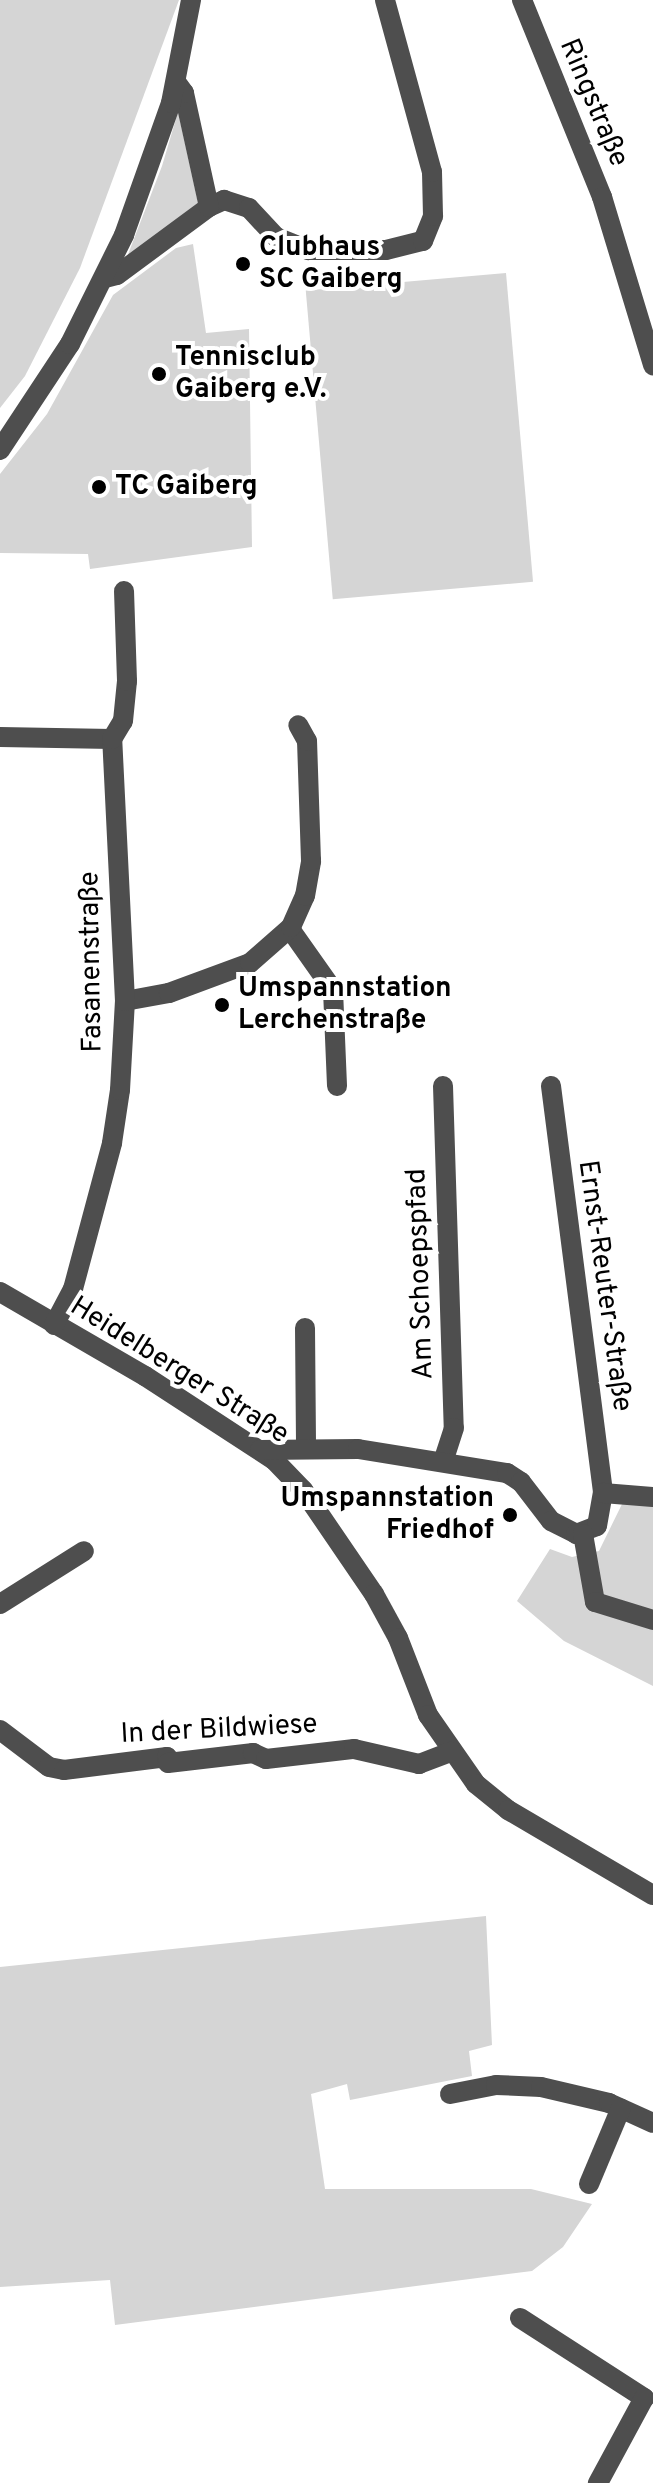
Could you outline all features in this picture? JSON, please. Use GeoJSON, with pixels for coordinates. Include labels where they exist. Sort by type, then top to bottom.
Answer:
{"type":"FeatureCollection","features":[{"type":"Feature","properties":{"kind":"street"},"geometry":{"type":"LineString","coordinates":[[0,450],[64,354],[105,278],[146,180],[176,82],[191,0]]}},
{"type":"Feature","properties":{"kind":"street"},"geometry":{"type":"LineString","coordinates":[[105,278],[117,275],[209,207],[224,200],[249,208],[276,237],[309,250],[386,250],[423,241],[433,216],[432,172],[385,0]]}},
{"type":"Feature","properties":{"kind":"street","name":"Ringstraße"},"geometry":{"type":"LineString","coordinates":[[522,0],[602,197],[653,365]]}},
{"type":"Feature","properties":{"kind":"street"},"geometry":{"type":"LineString","coordinates":[[176,82],[184,93],[209,207]]}},
{"type":"Feature","properties":{"kind":"street","name":"Fasanenstraße"},"geometry":{"type":"LineString","coordinates":[[54,1325],[73,1289],[112,1143],[125,1001],[112,739],[123,721],[127,681],[124,591]]}},
{"type":"Feature","properties":{"kind":"street"},"geometry":{"type":"LineString","coordinates":[[125,1001],[169,993],[250,963],[290,929],[305,896],[311,861],[307,741],[298,725]]}},
{"type":"Feature","properties":{"kind":"street"},"geometry":{"type":"LineString","coordinates":[[0,737],[112,739]]}},
{"type":"Feature","properties":{"kind":"street"},"geometry":{"type":"LineString","coordinates":[[290,929],[333,990],[337,1086]]}},
{"type":"Feature","properties":{"kind":"street","name":"Am Schoepspfad"},"geometry":{"type":"LineString","coordinates":[[443,1086],[454,1428],[444,1459]]}},
{"type":"Feature","properties":{"kind":"street","name":"Ernst-Reuter-Straße"},"geometry":{"type":"LineString","coordinates":[[551,1086],[603,1493]]}},
{"type":"Feature","properties":{"kind":"street","name":"Heidelberger Straße"},"geometry":{"type":"LineString","coordinates":[[0,1292],[260,1450],[303,1490],[374,1594],[428,1715],[451,1752],[497,1803],[653,1895]]}},
{"type":"Feature","properties":{"kind":"street"},"geometry":{"type":"LineString","coordinates":[[305,1328],[306,1447]]}},
{"type":"Feature","properties":{"kind":"street"},"geometry":{"type":"LineString","coordinates":[[260,1450],[306,1447],[444,1459],[512,1475],[551,1521],[583,1534]]}},
{"type":"Feature","properties":{"kind":"street"},"geometry":{"type":"LineString","coordinates":[[583,1534],[600,1519],[603,1493],[653,1497]]}},
{"type":"Feature","properties":{"kind":"street"},"geometry":{"type":"LineString","coordinates":[[583,1534],[595,1602],[653,1620]]}},
{"type":"Feature","properties":{"kind":"street"},"geometry":{"type":"LineString","coordinates":[[0,1604],[84,1551]]}},
{"type":"Feature","properties":{"kind":"street","name":"In der Bildwiese"},"geometry":{"type":"LineString","coordinates":[[0,1730],[43,1763],[68,1770],[167,1757],[168,1763],[253,1753],[266,1759],[354,1749],[419,1764],[451,1752]]}},
{"type":"Feature","properties":{"kind":"street"},"geometry":{"type":"LineString","coordinates":[[450,2094],[496,2085],[527,2085],[621,2108],[653,2123]]}},
{"type":"Feature","properties":{"kind":"street"},"geometry":{"type":"LineString","coordinates":[[589,2184],[621,2108]]}},
{"type":"Feature","properties":{"kind":"street"},"geometry":{"type":"LineString","coordinates":[[520,2318],[644,2398],[598,2483]]}},
{"type":"Feature","properties":{"kind":"shaded area"},"geometry":{"type":"Polygon","coordinates":[[[0,0],[179,0],[80,268],[25,376],[0,408],[0,0]]]}},
{"type":"Feature","properties":{"kind":"shaded area"},"geometry":{"type":"Polygon","coordinates":[[[178,112],[198,203],[127,257],[162,166],[178,112]]]}},
{"type":"Feature","properties":{"kind":"shaded area","name":"Tennisclub Gaiberg e.V."},"geometry":{"type":"Polygon","coordinates":[[[193,244],[206,333],[249,329],[252,547],[90,569],[88,554],[0,553],[0,474],[47,414],[113,295],[176,248],[193,244]]]}},
{"type":"Feature","properties":{"kind":"shaded area"},"geometry":{"type":"Polygon","coordinates":[[[506,273],[533,582],[333,599],[306,291],[506,273]]]}},
{"type":"Feature","properties":{"kind":"shaded area"},"geometry":{"type":"Polygon","coordinates":[[[623,1502],[653,1506],[653,1686],[564,1641],[517,1601],[550,1549],[572,1557],[599,1551],[623,1502]]]}},
{"type":"Feature","properties":{"kind":"shaded area"},"geometry":{"type":"Polygon","coordinates":[[[486,1916],[492,2045],[469,2051],[472,2076],[350,2100],[347,2084],[311,2094],[325,2189],[531,2189],[592,2204],[563,2247],[532,2271],[115,2325],[110,2280],[0,2287],[0,1967],[486,1916]]]}},
{"type":"Feature","properties":{"kind":"place","name":"Clubhaus SC Gaiberg"},"geometry":{"type":"Point","coordinates":[243,264]}},
{"type":"Feature","properties":{"kind":"place","name":"Tennisclub Gaiberg e.V."},"geometry":{"type":"Point","coordinates":[159,374]}},
{"type":"Feature","properties":{"kind":"place","name":"TC Gaiberg"},"geometry":{"type":"Point","coordinates":[99,487]}},
{"type":"Feature","properties":{"kind":"place","name":"Umspannstation Lerchenstraße"},"geometry":{"type":"Point","coordinates":[222,1005]}},
{"type":"Feature","properties":{"kind":"place","name":"Umspannstation Friedhof"},"geometry":{"type":"Point","coordinates":[510,1515]}}]}
